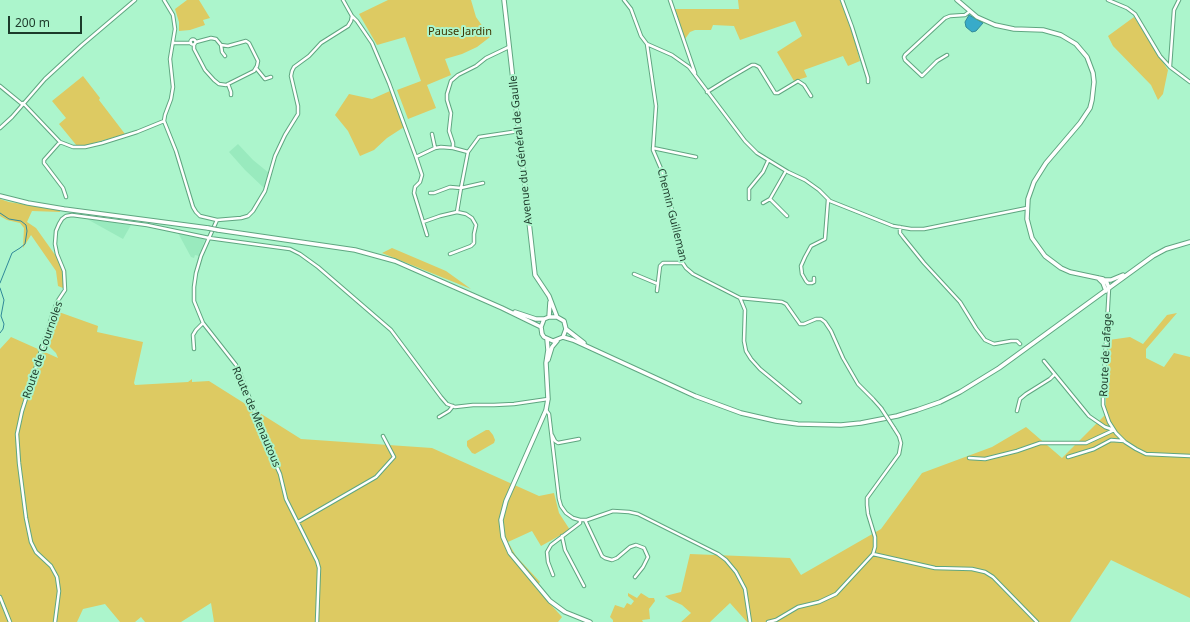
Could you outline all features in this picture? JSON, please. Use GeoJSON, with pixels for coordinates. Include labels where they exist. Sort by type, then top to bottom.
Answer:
{"type":"FeatureCollection","features":[{"type":"Feature","properties":{"kind":"main road","name":"Avenue du Général de Gaulle"},"geometry":{"type":"LineString","coordinates":[[504,0],[535,275],[549,296],[557,316]]}},
{"type":"Feature","properties":{"kind":"main road"},"geometry":{"type":"LineString","coordinates":[[957,0],[969,12],[986,22],[1005,28],[1043,30],[1061,35],[1076,44],[1087,57],[1093,73],[1094,91],[1090,108],[1080,123],[1037,177],[1030,191],[1027,208],[1029,228],[1032,238],[1045,256],[1061,268],[1070,272],[1112,280],[1133,270]]}},
{"type":"Feature","properties":{"kind":"main road"},"geometry":{"type":"LineString","coordinates":[[0,196],[57,208],[208,228],[355,250],[388,259],[502,308],[540,327]]}},
{"type":"Feature","properties":{"kind":"main road"},"geometry":{"type":"LineString","coordinates":[[563,337],[573,340],[695,396],[741,413],[769,420],[798,424],[841,425],[861,423],[897,416],[917,410],[940,402],[960,392],[999,368],[1153,256],[1166,249],[1190,242]]}},
{"type":"Feature","properties":{"kind":"main road"},"geometry":{"type":"LineString","coordinates":[[1098,278],[1107,289]]}},
{"type":"Feature","properties":{"kind":"main road"},"geometry":{"type":"LineString","coordinates":[[1103,279],[1107,283],[1107,289]]}},
{"type":"Feature","properties":{"kind":"main road"},"geometry":{"type":"LineString","coordinates":[[549,296],[549,317]]}},
{"type":"Feature","properties":{"kind":"main road"},"geometry":{"type":"LineString","coordinates":[[502,308],[536,318],[544,319],[557,316],[564,321],[566,329],[563,337],[552,347],[546,373]]}},
{"type":"Feature","properties":{"kind":"main road"},"geometry":{"type":"LineString","coordinates":[[544,319],[540,327],[542,334],[546,339],[548,350],[546,363],[548,399],[546,410],[539,429],[506,500],[501,520],[503,537],[510,553],[550,601],[565,612],[590,622]]}},
{"type":"Feature","properties":{"kind":"main road"},"geometry":{"type":"LineString","coordinates":[[566,329],[590,348]]}},
{"type":"Feature","properties":{"kind":"main road"},"geometry":{"type":"LineString","coordinates":[[546,339],[557,341]]}},
{"type":"Feature","properties":{"kind":"street"},"geometry":{"type":"LineString","coordinates":[[0,128],[12,117],[45,79],[135,0]]}},
{"type":"Feature","properties":{"kind":"street"},"geometry":{"type":"LineString","coordinates":[[164,0],[173,15],[175,22],[170,59],[173,87],[164,121],[176,151],[193,207],[200,216],[217,220],[248,216],[259,202],[265,191],[275,156],[285,135],[298,114],[298,106],[291,76],[292,71],[294,67],[309,56],[321,43],[348,26],[351,22],[352,16]]}},
{"type":"Feature","properties":{"kind":"street"},"geometry":{"type":"LineString","coordinates":[[343,0],[352,16],[372,43],[389,83],[416,157],[422,175],[420,182],[415,187],[414,193],[427,235]]}},
{"type":"Feature","properties":{"kind":"street"},"geometry":{"type":"LineString","coordinates":[[624,0],[631,9],[641,36],[647,44],[672,55],[689,67],[745,140],[757,152],[786,172],[805,180],[836,204],[900,228],[924,229],[1027,208]]}},
{"type":"Feature","properties":{"kind":"street"},"geometry":{"type":"LineString","coordinates":[[670,0],[696,75]]}},
{"type":"Feature","properties":{"kind":"street"},"geometry":{"type":"LineString","coordinates":[[842,0],[868,78],[868,82]]}},
{"type":"Feature","properties":{"kind":"street"},"geometry":{"type":"LineString","coordinates":[[1108,0],[1127,8],[1134,14],[1160,56],[1170,67],[1190,82]]}},
{"type":"Feature","properties":{"kind":"street"},"geometry":{"type":"LineString","coordinates":[[1170,67],[1174,10],[1179,0]]}},
{"type":"Feature","properties":{"kind":"street"},"geometry":{"type":"LineString","coordinates":[[947,55],[937,61],[922,76],[905,60],[904,57],[945,18],[964,15],[969,12]]}},
{"type":"Feature","properties":{"kind":"street"},"geometry":{"type":"LineString","coordinates":[[173,42],[181,44],[193,43],[211,38],[216,39],[221,44],[231,46],[246,41],[258,61],[256,68],[254,71],[228,84],[220,84],[209,76],[201,63],[193,43]]}},
{"type":"Feature","properties":{"kind":"street"},"geometry":{"type":"LineString","coordinates":[[221,44],[222,52],[225,56]]}},
{"type":"Feature","properties":{"kind":"street","name":"Chemin Guilleman"},"geometry":{"type":"LineString","coordinates":[[647,44],[656,106],[653,148],[664,178],[679,237],[680,255],[686,268],[693,274],[740,298],[782,302],[786,304],[800,324],[816,319],[821,319],[825,322],[858,384],[881,408],[899,436],[901,443],[899,454],[867,498],[868,514],[875,537],[876,547],[874,554]]}},
{"type":"Feature","properties":{"kind":"street"},"geometry":{"type":"LineString","coordinates":[[453,148],[449,131],[451,113],[447,100],[447,94],[451,82],[486,58],[509,46]]}},
{"type":"Feature","properties":{"kind":"street"},"geometry":{"type":"LineString","coordinates":[[707,92],[752,65],[755,65],[760,68],[775,93],[778,93],[798,81],[804,85],[811,96]]}},
{"type":"Feature","properties":{"kind":"street"},"geometry":{"type":"LineString","coordinates":[[256,68],[265,79],[271,77]]}},
{"type":"Feature","properties":{"kind":"street"},"geometry":{"type":"LineString","coordinates":[[228,84],[231,95]]}},
{"type":"Feature","properties":{"kind":"street"},"geometry":{"type":"LineString","coordinates":[[0,86],[23,103],[60,142],[73,147],[85,147],[137,132],[164,121]]}},
{"type":"Feature","properties":{"kind":"street"},"geometry":{"type":"LineString","coordinates":[[457,212],[468,152],[474,142],[481,136],[519,131]]}},
{"type":"Feature","properties":{"kind":"street"},"geometry":{"type":"LineString","coordinates":[[432,134],[435,148]]}},
{"type":"Feature","properties":{"kind":"street"},"geometry":{"type":"LineString","coordinates":[[60,142],[44,160],[44,163],[63,188],[66,197]]}},
{"type":"Feature","properties":{"kind":"street"},"geometry":{"type":"LineString","coordinates":[[416,157],[435,148],[453,148],[468,152]]}},
{"type":"Feature","properties":{"kind":"street"},"geometry":{"type":"LineString","coordinates":[[653,148],[696,157]]}},
{"type":"Feature","properties":{"kind":"street"},"geometry":{"type":"LineString","coordinates":[[749,199],[749,189],[763,172],[768,161]]}},
{"type":"Feature","properties":{"kind":"street"},"geometry":{"type":"LineString","coordinates":[[763,203],[770,199],[786,172]]}},
{"type":"Feature","properties":{"kind":"street"},"geometry":{"type":"LineString","coordinates":[[462,180],[468,186]]}},
{"type":"Feature","properties":{"kind":"street"},"geometry":{"type":"LineString","coordinates":[[430,193],[450,187],[461,188],[483,183]]}},
{"type":"Feature","properties":{"kind":"street"},"geometry":{"type":"LineString","coordinates":[[770,199],[787,216]]}},
{"type":"Feature","properties":{"kind":"street"},"geometry":{"type":"LineString","coordinates":[[814,278],[812,283],[806,281],[802,274],[801,266],[811,246],[825,239],[828,199]]}},
{"type":"Feature","properties":{"kind":"street"},"geometry":{"type":"LineString","coordinates":[[423,222],[457,212],[470,216],[475,222],[476,227],[474,243],[450,254]]}},
{"type":"Feature","properties":{"kind":"street","name":"Route de Cournoles"},"geometry":{"type":"LineString","coordinates":[[55,622],[59,591],[57,577],[51,566],[36,552],[30,542],[19,463],[17,434],[22,411],[53,313],[57,302],[65,290],[64,271],[57,254],[55,244],[56,231],[62,219],[66,216],[72,215],[147,225],[209,238],[290,249],[300,254],[318,267],[391,330],[440,397],[447,404],[453,406]]}},
{"type":"Feature","properties":{"kind":"street","name":"Route de Menautous"},"geometry":{"type":"LineString","coordinates":[[217,220],[200,256],[194,287],[194,301],[203,323],[240,373],[268,447],[280,474],[286,499],[317,561],[319,568],[317,622]]}},
{"type":"Feature","properties":{"kind":"street"},"geometry":{"type":"LineString","coordinates":[[900,228],[900,232],[903,237],[960,302],[985,340],[994,344],[1011,340],[1017,341],[1020,344]]}},
{"type":"Feature","properties":{"kind":"street"},"geometry":{"type":"LineString","coordinates":[[657,291],[660,266],[663,264],[683,263]]}},
{"type":"Feature","properties":{"kind":"street"},"geometry":{"type":"LineString","coordinates":[[634,274],[658,284]]}},
{"type":"Feature","properties":{"kind":"street","name":"Route de Lafage"},"geometry":{"type":"LineString","coordinates":[[1107,289],[1103,405],[1109,422],[1124,441],[1146,454],[1190,456]]}},
{"type":"Feature","properties":{"kind":"street"},"geometry":{"type":"LineString","coordinates":[[740,298],[744,310],[744,341],[746,351],[760,369],[800,402]]}},
{"type":"Feature","properties":{"kind":"street"},"geometry":{"type":"LineString","coordinates":[[194,349],[193,335],[203,323]]}},
{"type":"Feature","properties":{"kind":"street"},"geometry":{"type":"LineString","coordinates":[[1044,361],[1089,416],[1105,427],[1114,430]]}},
{"type":"Feature","properties":{"kind":"street"},"geometry":{"type":"LineString","coordinates":[[1017,411],[1020,399],[1054,375]]}},
{"type":"Feature","properties":{"kind":"street"},"geometry":{"type":"LineString","coordinates":[[439,417],[449,411],[453,406],[514,404],[548,399]]}},
{"type":"Feature","properties":{"kind":"street"},"geometry":{"type":"LineString","coordinates":[[546,410],[549,414],[561,506],[573,518],[580,520],[585,520],[613,511],[638,514],[718,554],[726,560],[736,572],[745,589],[750,622]]}},
{"type":"Feature","properties":{"kind":"street"},"geometry":{"type":"LineString","coordinates":[[969,458],[985,459],[1017,451],[1040,443],[1086,444],[1114,430]]}},
{"type":"Feature","properties":{"kind":"street"},"geometry":{"type":"LineString","coordinates":[[552,435],[557,442],[579,439]]}},
{"type":"Feature","properties":{"kind":"street"},"geometry":{"type":"LineString","coordinates":[[298,522],[376,477],[394,457],[383,436]]}},
{"type":"Feature","properties":{"kind":"street"},"geometry":{"type":"LineString","coordinates":[[1068,457],[1094,449],[1111,440],[1124,441]]}},
{"type":"Feature","properties":{"kind":"street"},"geometry":{"type":"LineString","coordinates":[[553,575],[548,562],[547,552],[551,544],[580,523],[580,520]]}},
{"type":"Feature","properties":{"kind":"street"},"geometry":{"type":"LineString","coordinates":[[585,520],[602,556],[605,558],[612,560],[617,558],[630,547],[636,545],[644,548],[648,556],[643,567],[635,577]]}},
{"type":"Feature","properties":{"kind":"street"},"geometry":{"type":"LineString","coordinates":[[562,536],[565,550],[584,586]]}},
{"type":"Feature","properties":{"kind":"street"},"geometry":{"type":"LineString","coordinates":[[768,622],[776,620],[798,607],[819,602],[836,594],[874,554],[935,568],[972,569],[985,572],[993,576],[1037,622]]}},
{"type":"Feature","properties":{"kind":"street"},"geometry":{"type":"LineString","coordinates":[[0,597],[10,622]]}},
{"type":"Feature","properties":{"kind":"shaded area"},"geometry":{"type":"Polygon","coordinates":[[[238,144],[253,160],[269,173],[264,188],[229,152],[238,144]]]}},
{"type":"Feature","properties":{"kind":"shaded area"},"geometry":{"type":"Polygon","coordinates":[[[87,219],[131,225],[123,239],[87,219]]]}},
{"type":"Feature","properties":{"kind":"shaded area"},"geometry":{"type":"Polygon","coordinates":[[[178,233],[205,239],[199,256],[195,255],[194,258],[191,257],[178,233]]]}},
{"type":"Feature","properties":{"kind":"green space"},"geometry":{"type":"Polygon","coordinates":[[[187,0],[199,0],[210,18],[203,20],[205,25],[190,30],[179,31],[179,22],[175,9],[187,0]]]}},
{"type":"Feature","properties":{"kind":"green space","name":"Pause Jardin"},"geometry":{"type":"Polygon","coordinates":[[[388,0],[471,0],[476,17],[490,37],[477,47],[462,54],[445,59],[451,75],[427,85],[436,108],[408,119],[397,90],[421,81],[405,37],[377,45],[359,14],[388,0]]]}},
{"type":"Feature","properties":{"kind":"green space"},"geometry":{"type":"Polygon","coordinates":[[[738,0],[840,0],[852,30],[860,61],[848,66],[843,56],[804,70],[807,77],[794,81],[777,52],[802,36],[795,21],[740,40],[734,26],[713,25],[711,30],[695,30],[690,32],[685,39],[674,9],[739,9],[738,0]]]}},
{"type":"Feature","properties":{"kind":"green space"},"geometry":{"type":"Polygon","coordinates":[[[1134,17],[1168,70],[1163,94],[1158,100],[1151,85],[1113,46],[1108,36],[1134,17]]]}},
{"type":"Feature","properties":{"kind":"green space"},"geometry":{"type":"Polygon","coordinates":[[[83,76],[125,134],[87,145],[77,146],[59,124],[66,118],[52,101],[83,76]]]}},
{"type":"Feature","properties":{"kind":"green space"},"geometry":{"type":"Polygon","coordinates":[[[390,91],[404,127],[387,138],[374,150],[360,156],[348,131],[335,115],[349,94],[372,99],[390,91]]]}},
{"type":"Feature","properties":{"kind":"green space"},"geometry":{"type":"Polygon","coordinates":[[[0,199],[9,202],[60,210],[60,212],[32,211],[27,222],[36,228],[58,259],[63,272],[63,288],[58,286],[56,271],[31,235],[23,248],[24,228],[20,223],[7,220],[0,216],[0,199]]]}},
{"type":"Feature","properties":{"kind":"green space"},"geometry":{"type":"Polygon","coordinates":[[[392,248],[446,271],[471,289],[382,253],[392,248]]]}},
{"type":"Feature","properties":{"kind":"green space"},"geometry":{"type":"Polygon","coordinates":[[[56,311],[98,326],[97,332],[143,342],[134,383],[135,385],[188,382],[192,379],[192,382],[209,381],[301,439],[432,448],[539,496],[554,493],[559,513],[570,530],[541,546],[532,531],[508,542],[516,556],[540,582],[535,587],[562,617],[558,622],[214,622],[211,603],[181,622],[145,622],[141,617],[135,622],[120,622],[105,604],[83,609],[77,622],[0,622],[0,349],[11,337],[58,358],[56,353],[46,343],[56,311]]]}},
{"type":"Feature","properties":{"kind":"green space"},"geometry":{"type":"Polygon","coordinates":[[[1177,313],[1146,349],[1146,358],[1164,367],[1174,353],[1190,357],[1190,598],[1111,560],[1070,622],[747,622],[730,603],[710,622],[681,622],[691,613],[682,605],[665,596],[681,592],[690,554],[790,558],[801,575],[881,529],[922,473],[992,447],[1026,427],[1062,458],[1105,415],[1109,340],[1130,337],[1143,344],[1167,315],[1177,313]]]}},
{"type":"Feature","properties":{"kind":"green space"},"geometry":{"type":"Polygon","coordinates":[[[486,430],[489,430],[493,435],[495,440],[494,443],[475,454],[472,453],[467,446],[467,441],[486,430]]]}},
{"type":"Feature","properties":{"kind":"green space"},"geometry":{"type":"Polygon","coordinates":[[[628,593],[637,598],[641,593],[649,598],[654,598],[655,601],[649,609],[650,619],[642,620],[643,622],[613,622],[610,617],[615,605],[624,608],[627,603],[631,605],[634,601],[628,596],[628,593]]]}},
{"type":"Feature","properties":{"kind":"water"},"geometry":{"type":"Polygon","coordinates":[[[969,15],[983,23],[976,31],[972,32],[966,27],[965,22],[969,15]]]}},
{"type":"Feature","properties":{"kind":"waterway"},"geometry":{"type":"LineString","coordinates":[[0,213],[9,219],[21,221],[26,225],[27,231],[25,244],[12,253],[0,283]]}},
{"type":"Feature","properties":{"kind":"waterway"},"geometry":{"type":"LineString","coordinates":[[0,288],[4,300],[1,316],[4,324],[0,333]]}}]}
